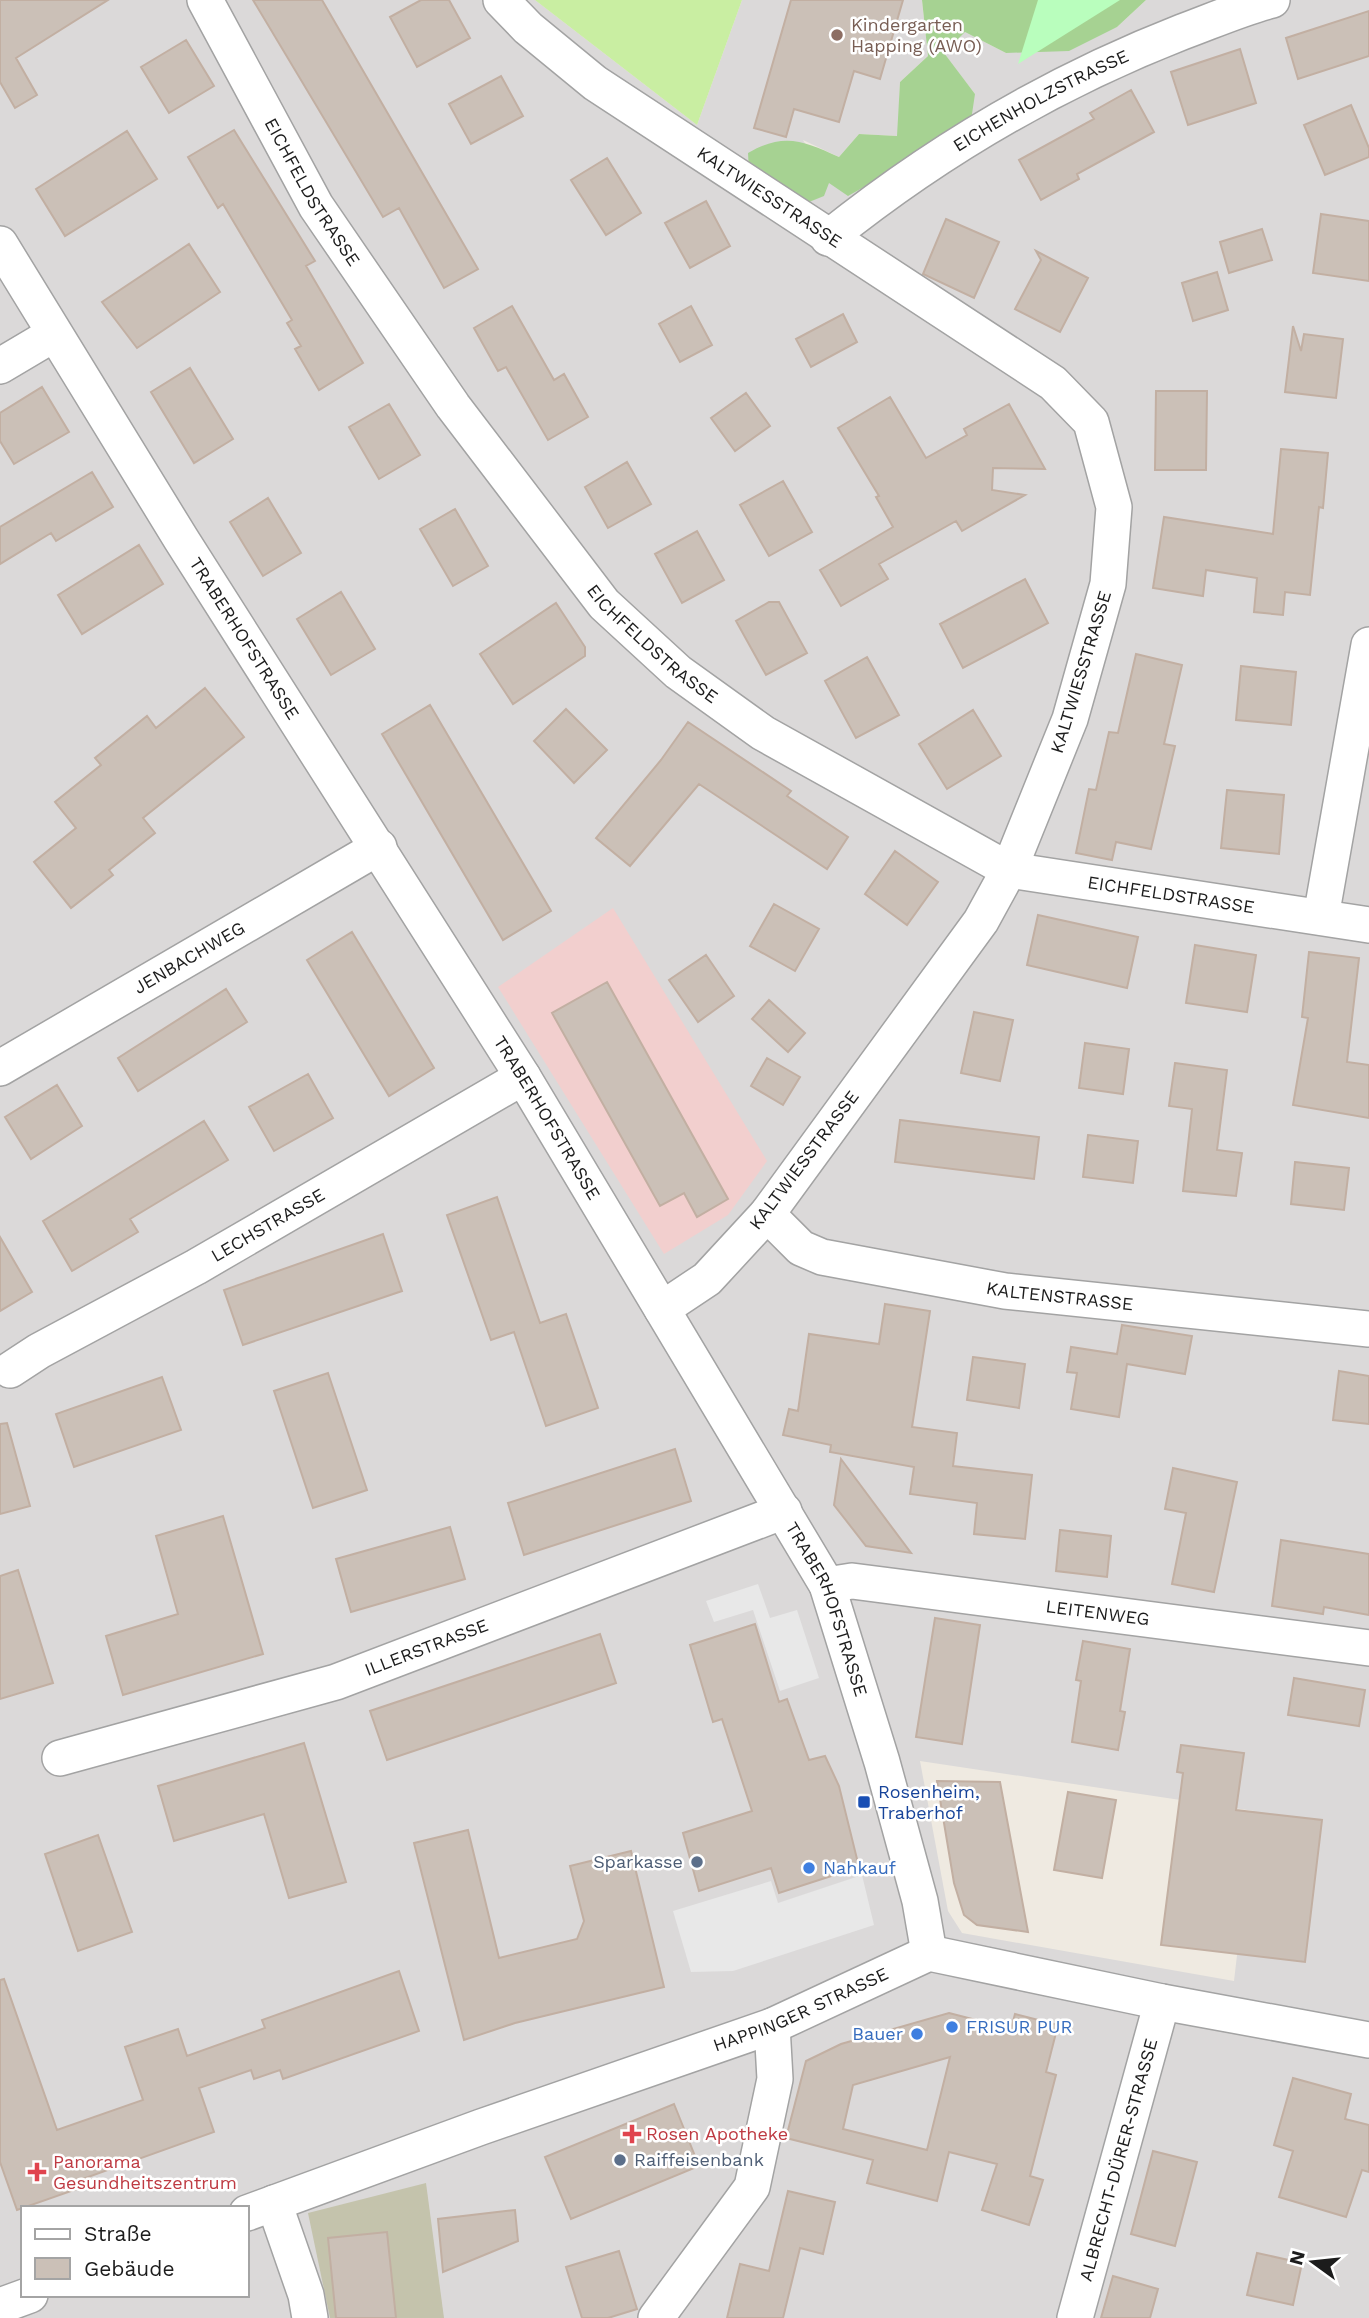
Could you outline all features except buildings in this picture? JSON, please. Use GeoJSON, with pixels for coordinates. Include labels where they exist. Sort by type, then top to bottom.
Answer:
{"type":"FeatureCollection","features":[{"type":"Feature","properties":{"kind":"street","name":"EICHFELDSTRASSE"},"geometry":{"type":"LineString","coordinates":[[205,0],[316,206],[453,406],[604,604],[678,672],[763,733],[1009,870],[1369,925]]}},
{"type":"Feature","properties":{"kind":"street","name":"KALTWIESSTRASSE"},"geometry":{"type":"LineString","coordinates":[[501,0],[528,28],[595,83],[1053,383],[1091,422],[1114,507],[1108,584],[1070,719],[1009,870],[981,921],[768,1214],[707,1279],[662,1309]]}},
{"type":"Feature","properties":{"kind":"street","name":"EICHENHOLZSTRASSE"},"geometry":{"type":"LineString","coordinates":[[828,238],[862,210],[988,125],[1119,57],[1272,0]]}},
{"type":"Feature","properties":{"kind":"street","name":"TRABERHOFSTRASSE"},"geometry":{"type":"LineString","coordinates":[[0,244],[54,334],[523,1077],[827,1585],[882,1762],[920,1901],[929,1954]]}},
{"type":"Feature","properties":{"kind":"street"},"geometry":{"type":"LineString","coordinates":[[0,366],[54,334]]}},
{"type":"Feature","properties":{"kind":"street"},"geometry":{"type":"LineString","coordinates":[[1321,917],[1369,645]]}},
{"type":"Feature","properties":{"kind":"street","name":"JENBACHWEG"},"geometry":{"type":"LineString","coordinates":[[0,1068],[379,847]]}},
{"type":"Feature","properties":{"kind":"street","name":"LECHSTRASSE"},"geometry":{"type":"LineString","coordinates":[[10,1370],[39,1351],[195,1267],[523,1077]]}},
{"type":"Feature","properties":{"kind":"street","name":"KALTENSTRASSE"},"geometry":{"type":"LineString","coordinates":[[768,1214],[801,1248],[822,1257],[1005,1291],[1369,1329]]}},
{"type":"Feature","properties":{"kind":"street","name":"ILLERSTRASSE"},"geometry":{"type":"LineString","coordinates":[[60,1758],[336,1682],[783,1511]]}},
{"type":"Feature","properties":{"kind":"street","name":"LEITENWEG"},"geometry":{"type":"LineString","coordinates":[[827,1585],[852,1581],[1369,1648]]}},
{"type":"Feature","properties":{"kind":"street"},"geometry":{"type":"LineString","coordinates":[[929,1954],[1162,2002],[1369,2040]]}},
{"type":"Feature","properties":{"kind":"street","name":"HAPPINGER STRASSE"},"geometry":{"type":"LineString","coordinates":[[260,2208],[772,2026],[929,1954]]}},
{"type":"Feature","properties":{"kind":"street","name":"ALBRECHT-DÜRER-STRASSE"},"geometry":{"type":"LineString","coordinates":[[1075,2318],[1162,2002]]}},
{"type":"Feature","properties":{"kind":"street"},"geometry":{"type":"LineString","coordinates":[[656,2318],[752,2188],[775,2079],[772,2026]]}},
{"type":"Feature","properties":{"kind":"street"},"geometry":{"type":"LineString","coordinates":[[260,2208],[306,2295],[310,2318]]}},
{"type":"Feature","properties":{"kind":"street"},"geometry":{"type":"LineString","coordinates":[[0,2306],[25,2297]]}},
{"type":"Feature","properties":{"kind":"shaded area"},"geometry":{"type":"Polygon","coordinates":[[[0,0],[535,0],[697,125],[742,0],[922,0],[928,56],[900,82],[898,136],[859,134],[839,157],[803,140],[829,183],[975,94],[943,53],[965,32],[1006,53],[1117,27],[1146,0],[1369,0],[1369,2318],[0,2318],[0,0]],[[920,1761],[948,1911],[962,1933],[1234,1981],[1254,1811],[920,1761]]]}},
{"type":"Feature","properties":{"kind":"shaded area"},"geometry":{"type":"Polygon","coordinates":[[[613,908],[767,1161],[728,1215],[664,1254],[498,987],[613,908]]]}},
{"type":"Feature","properties":{"kind":"shaded area"},"geometry":{"type":"Polygon","coordinates":[[[758,1584],[770,1618],[797,1610],[819,1678],[780,1691],[753,1610],[714,1622],[706,1601],[758,1584]]]}},
{"type":"Feature","properties":{"kind":"shaded area"},"geometry":{"type":"Polygon","coordinates":[[[862,1875],[874,1925],[733,1971],[691,1972],[673,1911],[771,1881],[778,1903],[862,1875]]]}},
{"type":"Feature","properties":{"kind":"shaded area"},"geometry":{"type":"Polygon","coordinates":[[[426,2183],[444,2318],[330,2318],[308,2213],[426,2183]]]}},
{"type":"Feature","properties":{"kind":"green space"},"geometry":{"type":"Polygon","coordinates":[[[535,0],[742,0],[697,125],[535,0]]]}},
{"type":"Feature","properties":{"kind":"green space"},"geometry":{"type":"Polygon","coordinates":[[[922,0],[1146,0],[1117,27],[1069,51],[1006,53],[965,32],[944,53],[975,94],[970,127],[848,196],[829,183],[824,196],[799,206],[749,171],[748,153],[772,143],[804,143],[839,157],[859,134],[897,136],[900,82],[928,56],[922,0]]]}},
{"type":"Feature","properties":{"kind":"green space"},"geometry":{"type":"Polygon","coordinates":[[[1038,0],[1120,0],[1018,64],[1038,0]]]}},
{"type":"Feature","properties":{"kind":"place","name":"Kindergarten Happing (AWO)"},"geometry":{"type":"Point","coordinates":[837,35]}},
{"type":"Feature","properties":{"kind":"place","name":"Rosenheim, Traberhof"},"geometry":{"type":"Point","coordinates":[864,1802]}},
{"type":"Feature","properties":{"kind":"place","name":"Sparkasse"},"geometry":{"type":"Point","coordinates":[697,1862]}},
{"type":"Feature","properties":{"kind":"place","name":"Nahkauf"},"geometry":{"type":"Point","coordinates":[809,1868]}},
{"type":"Feature","properties":{"kind":"place","name":"FRISUR PUR"},"geometry":{"type":"Point","coordinates":[952,2027]}},
{"type":"Feature","properties":{"kind":"place","name":"Bauer"},"geometry":{"type":"Point","coordinates":[917,2034]}},
{"type":"Feature","properties":{"kind":"place","name":"Rosen Apotheke"},"geometry":{"type":"Point","coordinates":[632,2134]}},
{"type":"Feature","properties":{"kind":"place","name":"Raiffeisenbank"},"geometry":{"type":"Point","coordinates":[620,2160]}},
{"type":"Feature","properties":{"kind":"place","name":"Panorama Gesundheitszentrum"},"geometry":{"type":"Point","coordinates":[37,2172]}}]}
